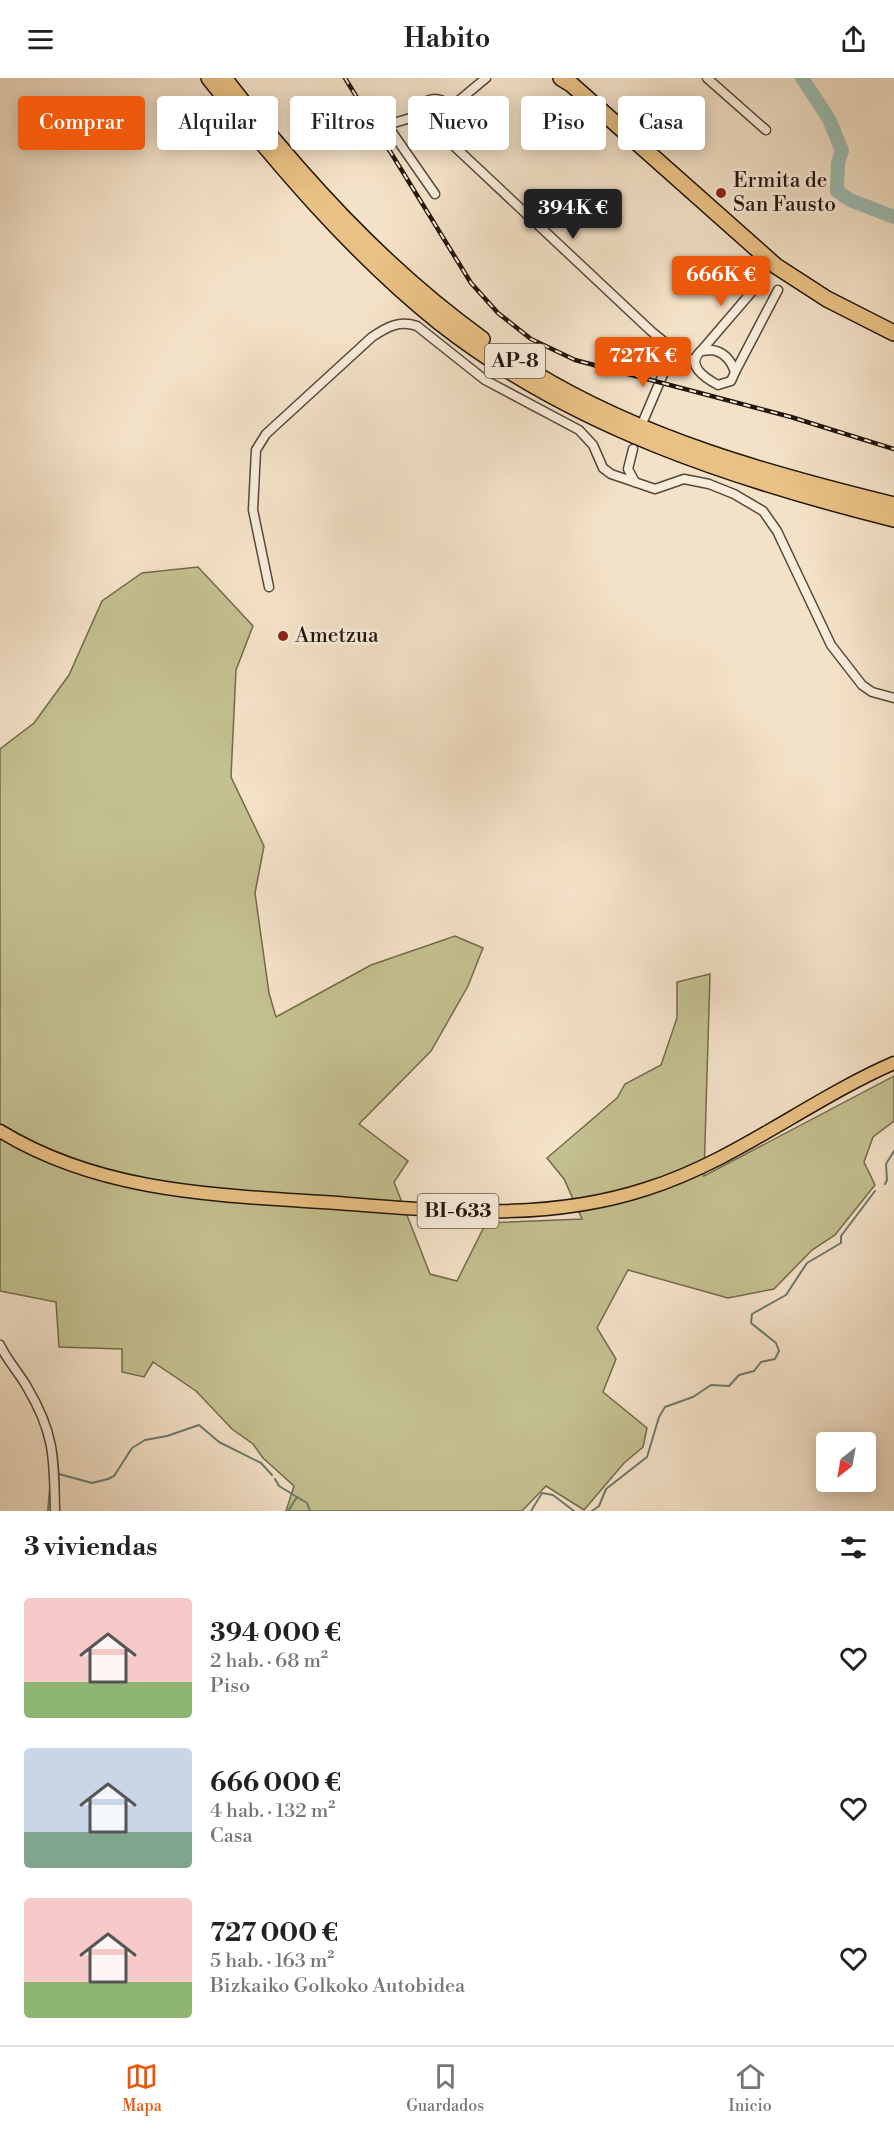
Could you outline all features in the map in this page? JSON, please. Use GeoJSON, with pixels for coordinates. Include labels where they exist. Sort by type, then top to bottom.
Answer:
{"type":"FeatureCollection","features":[{"type":"Feature","properties":{"kind":"highway","name":"AP-8"},"geometry":{"type":"LineString","coordinates":[[209,78],[294,183],[339,231],[392,282],[441,323],[496,361],[578,409],[634,436],[788,491],[894,519]]}},
{"type":"Feature","properties":{"kind":"highway","name":"AP-8"},"geometry":{"type":"LineString","coordinates":[[224,78],[347,223],[445,313],[499,351],[541,377],[630,422],[760,468],[894,505]]}},
{"type":"Feature","properties":{"kind":"highway"},"geometry":{"type":"LineString","coordinates":[[566,80],[777,266],[827,299],[894,333]]}},
{"type":"Feature","properties":{"kind":"main road","name":"BI-633"},"geometry":{"type":"LineString","coordinates":[[0,1131],[49,1157],[86,1171],[152,1188],[398,1208],[477,1213],[522,1212],[592,1204],[670,1181],[749,1142],[849,1084],[894,1063]]}},
{"type":"Feature","properties":{"kind":"street"},"geometry":{"type":"LineString","coordinates":[[464,96],[486,78]]}},
{"type":"Feature","properties":{"kind":"street"},"geometry":{"type":"LineString","coordinates":[[707,78],[766,130]]}},
{"type":"Feature","properties":{"kind":"street"},"geometry":{"type":"LineString","coordinates":[[408,119],[387,126],[435,194]]}},
{"type":"Feature","properties":{"kind":"street"},"geometry":{"type":"LineString","coordinates":[[458,150],[684,358],[695,360]]}},
{"type":"Feature","properties":{"kind":"street"},"geometry":{"type":"LineString","coordinates":[[695,360],[761,281]]}},
{"type":"Feature","properties":{"kind":"street"},"geometry":{"type":"LineString","coordinates":[[695,360],[698,370],[705,378],[718,385],[731,381],[778,290]]}},
{"type":"Feature","properties":{"kind":"street"},"geometry":{"type":"LineString","coordinates":[[269,587],[253,510],[256,450],[266,434],[372,337],[392,325],[406,322],[417,326],[485,380],[579,430],[593,445],[603,468],[611,474],[655,489],[684,479],[734,495],[763,511],[777,531],[831,645],[862,685],[872,692],[894,698]]}},
{"type":"Feature","properties":{"kind":"street"},"geometry":{"type":"LineString","coordinates":[[644,419],[670,357],[670,345]]}},
{"type":"Feature","properties":{"kind":"street"},"geometry":{"type":"LineString","coordinates":[[701,351],[722,354],[732,364],[735,372]]}},
{"type":"Feature","properties":{"kind":"street"},"geometry":{"type":"LineString","coordinates":[[665,366],[684,358]]}},
{"type":"Feature","properties":{"kind":"street"},"geometry":{"type":"LineString","coordinates":[[633,449],[628,469],[635,483]]}},
{"type":"Feature","properties":{"kind":"street"},"geometry":{"type":"LineString","coordinates":[[611,474],[628,469]]}},
{"type":"Feature","properties":{"kind":"street"},"geometry":{"type":"LineString","coordinates":[[0,1345],[32,1395],[51,1437],[55,1463],[55,1511]]}},
{"type":"Feature","properties":{"kind":"shaded area"},"geometry":{"type":"Polygon","coordinates":[[[198,567],[253,626],[236,670],[231,777],[264,846],[255,893],[269,993],[276,1017],[371,965],[455,936],[483,948],[468,986],[431,1051],[359,1124],[408,1161],[394,1182],[430,1274],[457,1281],[486,1223],[582,1219],[564,1179],[547,1158],[617,1098],[625,1084],[661,1065],[677,1018],[677,982],[710,974],[704,1176],[894,1076],[894,1121],[873,1137],[864,1162],[875,1185],[835,1235],[812,1250],[774,1289],[728,1298],[628,1270],[597,1328],[616,1359],[603,1392],[647,1428],[643,1447],[624,1463],[584,1510],[546,1486],[522,1511],[286,1511],[294,1486],[263,1458],[253,1444],[232,1429],[196,1391],[153,1362],[144,1377],[122,1372],[122,1349],[59,1347],[56,1302],[0,1291],[0,749],[34,723],[69,675],[102,601],[142,573],[198,567]]]}},
{"type":"Feature","properties":{"kind":"waterway"},"geometry":{"type":"LineString","coordinates":[[802,78],[829,119],[842,151],[838,163],[837,191],[850,200],[894,217]]}},
{"type":"Feature","properties":{"kind":"waterway"},"geometry":{"type":"LineString","coordinates":[[885,1184],[886,1164],[894,1151]]}},
{"type":"Feature","properties":{"kind":"waterway"},"geometry":{"type":"LineString","coordinates":[[592,1511],[599,1506],[606,1489],[647,1457],[659,1417],[665,1407],[693,1397],[711,1385],[729,1386],[739,1375],[754,1371],[761,1362],[775,1359],[779,1351],[776,1343],[751,1323],[752,1314],[786,1295],[807,1263],[841,1243],[841,1236],[875,1191]]}},
{"type":"Feature","properties":{"kind":"waterway"},"geometry":{"type":"LineString","coordinates":[[59,1474],[92,1483],[108,1479],[114,1476],[132,1448],[145,1440],[167,1436],[199,1425],[219,1442],[261,1463],[272,1475]]}},
{"type":"Feature","properties":{"kind":"waterway"},"geometry":{"type":"LineString","coordinates":[[275,1479],[279,1486],[307,1503],[310,1511]]}},
{"type":"Feature","properties":{"kind":"waterway"},"geometry":{"type":"LineString","coordinates":[[48,1511],[50,1487]]}},
{"type":"Feature","properties":{"kind":"waterway"},"geometry":{"type":"LineString","coordinates":[[531,1511],[542,1493],[553,1495],[574,1511]]}},
{"type":"Feature","properties":{"kind":"waterway"},"geometry":{"type":"LineString","coordinates":[[288,1511],[297,1497]]}},
{"type":"Feature","properties":{"kind":"railway"},"geometry":{"type":"LineString","coordinates":[[345,78],[471,283],[498,313],[531,339],[575,360],[791,417],[894,449]]}},
{"type":"Feature","properties":{"kind":"place","name":"Ermita de San Fausto"},"geometry":{"type":"Point","coordinates":[721,193]}},
{"type":"Feature","properties":{"kind":"place","name":"Ametzua"},"geometry":{"type":"Point","coordinates":[283,636]}}]}
